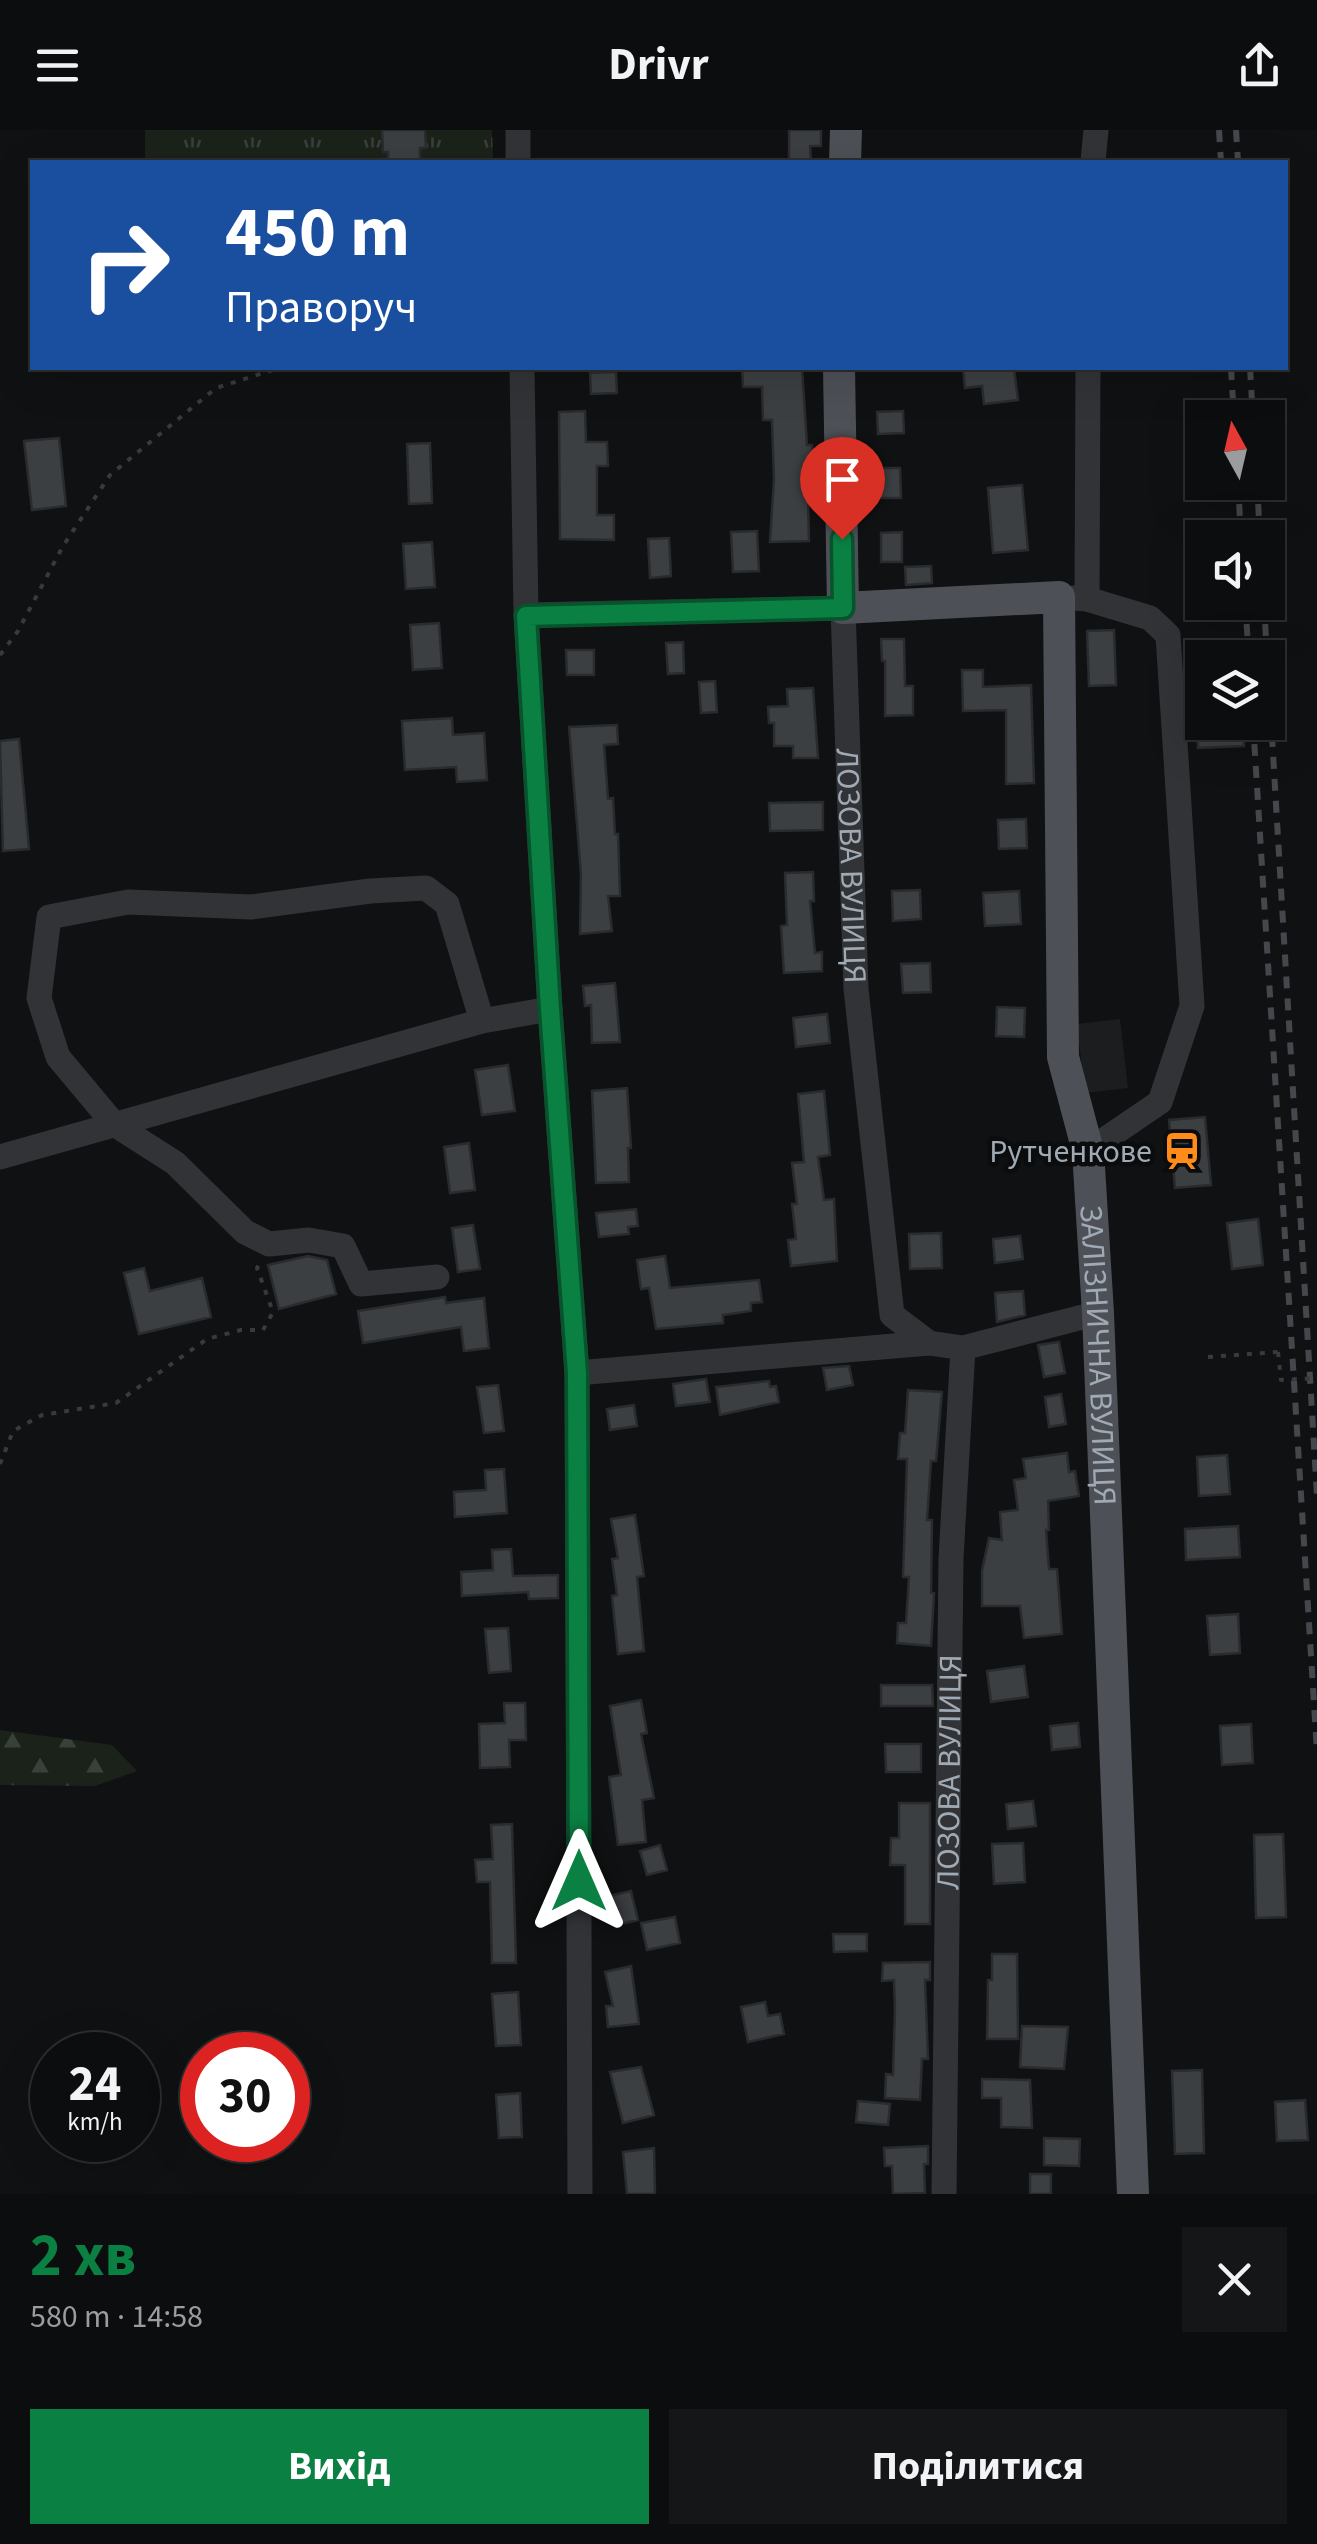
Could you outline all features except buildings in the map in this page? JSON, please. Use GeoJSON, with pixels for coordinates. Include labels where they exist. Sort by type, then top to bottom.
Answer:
{"type":"FeatureCollection","features":[{"type":"Feature","properties":{"kind":"main road"},"geometry":{"type":"LineString","coordinates":[[845,160],[846,130]]}},
{"type":"Feature","properties":{"kind":"main road","name":"ЛОЗОВА ВУЛИЦЯ"},"geometry":{"type":"LineString","coordinates":[[839,370],[843,608]]}},
{"type":"Feature","properties":{"kind":"main road"},"geometry":{"type":"LineString","coordinates":[[843,608],[1073,598]]}},
{"type":"Feature","properties":{"kind":"main road","name":"ЗАЛІЗНИЧНА ВУЛИЦЯ"},"geometry":{"type":"LineString","coordinates":[[1073,598],[1063,1056],[1088,1151],[1098,1313],[1133,2194]]}},
{"type":"Feature","properties":{"kind":"street"},"geometry":{"type":"LineString","coordinates":[[518,130],[518,160]]}},
{"type":"Feature","properties":{"kind":"street"},"geometry":{"type":"LineString","coordinates":[[1093,160],[1096,130]]}},
{"type":"Feature","properties":{"kind":"street"},"geometry":{"type":"LineString","coordinates":[[522,370],[526,616],[577,1373],[580,2194]]}},
{"type":"Feature","properties":{"kind":"street","name":"ЗАЛІЗНИЧНА ВУЛИЦЯ"},"geometry":{"type":"LineString","coordinates":[[1073,598],[1088,370]]}},
{"type":"Feature","properties":{"kind":"street"},"geometry":{"type":"LineString","coordinates":[[1073,598],[1150,618],[1168,636],[1192,1006],[1160,1102],[1088,1151]]}},
{"type":"Feature","properties":{"kind":"street"},"geometry":{"type":"LineString","coordinates":[[526,616],[843,608]]}},
{"type":"Feature","properties":{"kind":"street","name":"ЛОЗОВА ВУЛИЦЯ"},"geometry":{"type":"LineString","coordinates":[[843,608],[856,989],[892,1315],[928,1344]]}},
{"type":"Feature","properties":{"kind":"street"},"geometry":{"type":"LineString","coordinates":[[437,1277],[361,1284],[343,1246],[309,1240],[269,1244],[245,1232],[175,1163],[114,1124],[58,1057],[40,998],[49,917],[128,902],[251,907],[370,891],[426,888],[448,904],[482,1021]]}},
{"type":"Feature","properties":{"kind":"street"},"geometry":{"type":"LineString","coordinates":[[0,1157],[482,1021],[550,1009]]}},
{"type":"Feature","properties":{"kind":"street"},"geometry":{"type":"LineString","coordinates":[[577,1373],[928,1344],[964,1348],[1098,1313]]}},
{"type":"Feature","properties":{"kind":"street","name":"ЛОЗОВА ВУЛИЦЯ"},"geometry":{"type":"LineString","coordinates":[[944,2194],[951,1558],[964,1348]]}},
{"type":"Feature","properties":{"kind":"path"},"geometry":{"type":"LineString","coordinates":[[0,655],[18,632],[63,546],[110,475],[216,388],[273,370]]}},
{"type":"Feature","properties":{"kind":"path"},"geometry":{"type":"LineString","coordinates":[[0,1464],[13,1431],[42,1416],[116,1403],[206,1339],[241,1330],[264,1330],[272,1312],[257,1268],[269,1244]]}},
{"type":"Feature","properties":{"kind":"path"},"geometry":{"type":"LineString","coordinates":[[1208,1357],[1278,1352],[1280,1380],[1317,1378]]}},
{"type":"Feature","properties":{"kind":"shaded area"},"geometry":{"type":"Polygon","coordinates":[[[1120,1019],[1128,1088],[1085,1093],[1077,1024],[1120,1019]]]}},
{"type":"Feature","properties":{"kind":"green space"},"geometry":{"type":"Polygon","coordinates":[[[145,130],[492,130],[493,160],[145,160],[145,130]]]}},
{"type":"Feature","properties":{"kind":"green space"},"geometry":{"type":"Polygon","coordinates":[[[0,1730],[112,1745],[137,1771],[95,1786],[0,1785],[0,1730]]]}},
{"type":"Feature","properties":{"kind":"railway"},"geometry":{"type":"LineString","coordinates":[[1219,130],[1221,160]]}},
{"type":"Feature","properties":{"kind":"railway"},"geometry":{"type":"LineString","coordinates":[[1236,130],[1238,160]]}},
{"type":"Feature","properties":{"kind":"railway"},"geometry":{"type":"LineString","coordinates":[[1231,370],[1233,400]]}},
{"type":"Feature","properties":{"kind":"railway"},"geometry":{"type":"LineString","coordinates":[[1250,370],[1252,400]]}},
{"type":"Feature","properties":{"kind":"railway"},"geometry":{"type":"LineString","coordinates":[[1239,500],[1240,520]]}},
{"type":"Feature","properties":{"kind":"railway"},"geometry":{"type":"LineString","coordinates":[[1258,500],[1259,520]]}},
{"type":"Feature","properties":{"kind":"railway"},"geometry":{"type":"LineString","coordinates":[[1246,620],[1248,640]]}},
{"type":"Feature","properties":{"kind":"railway"},"geometry":{"type":"LineString","coordinates":[[1265,620],[1266,640]]}},
{"type":"Feature","properties":{"kind":"railway"},"geometry":{"type":"LineString","coordinates":[[1254,740],[1317,1752]]}},
{"type":"Feature","properties":{"kind":"railway"},"geometry":{"type":"LineString","coordinates":[[1272,740],[1317,1496]]}},
{"type":"Feature","properties":{"kind":"place","name":"Рутченкове"},"geometry":{"type":"Point","coordinates":[1182,1151]}},
{"type":"Feature","properties":{"kind":"route"},"geometry":{"type":"LineString","coordinates":[[579,1881],[577,1373],[526,616],[843,608],[842,539]]}}]}
